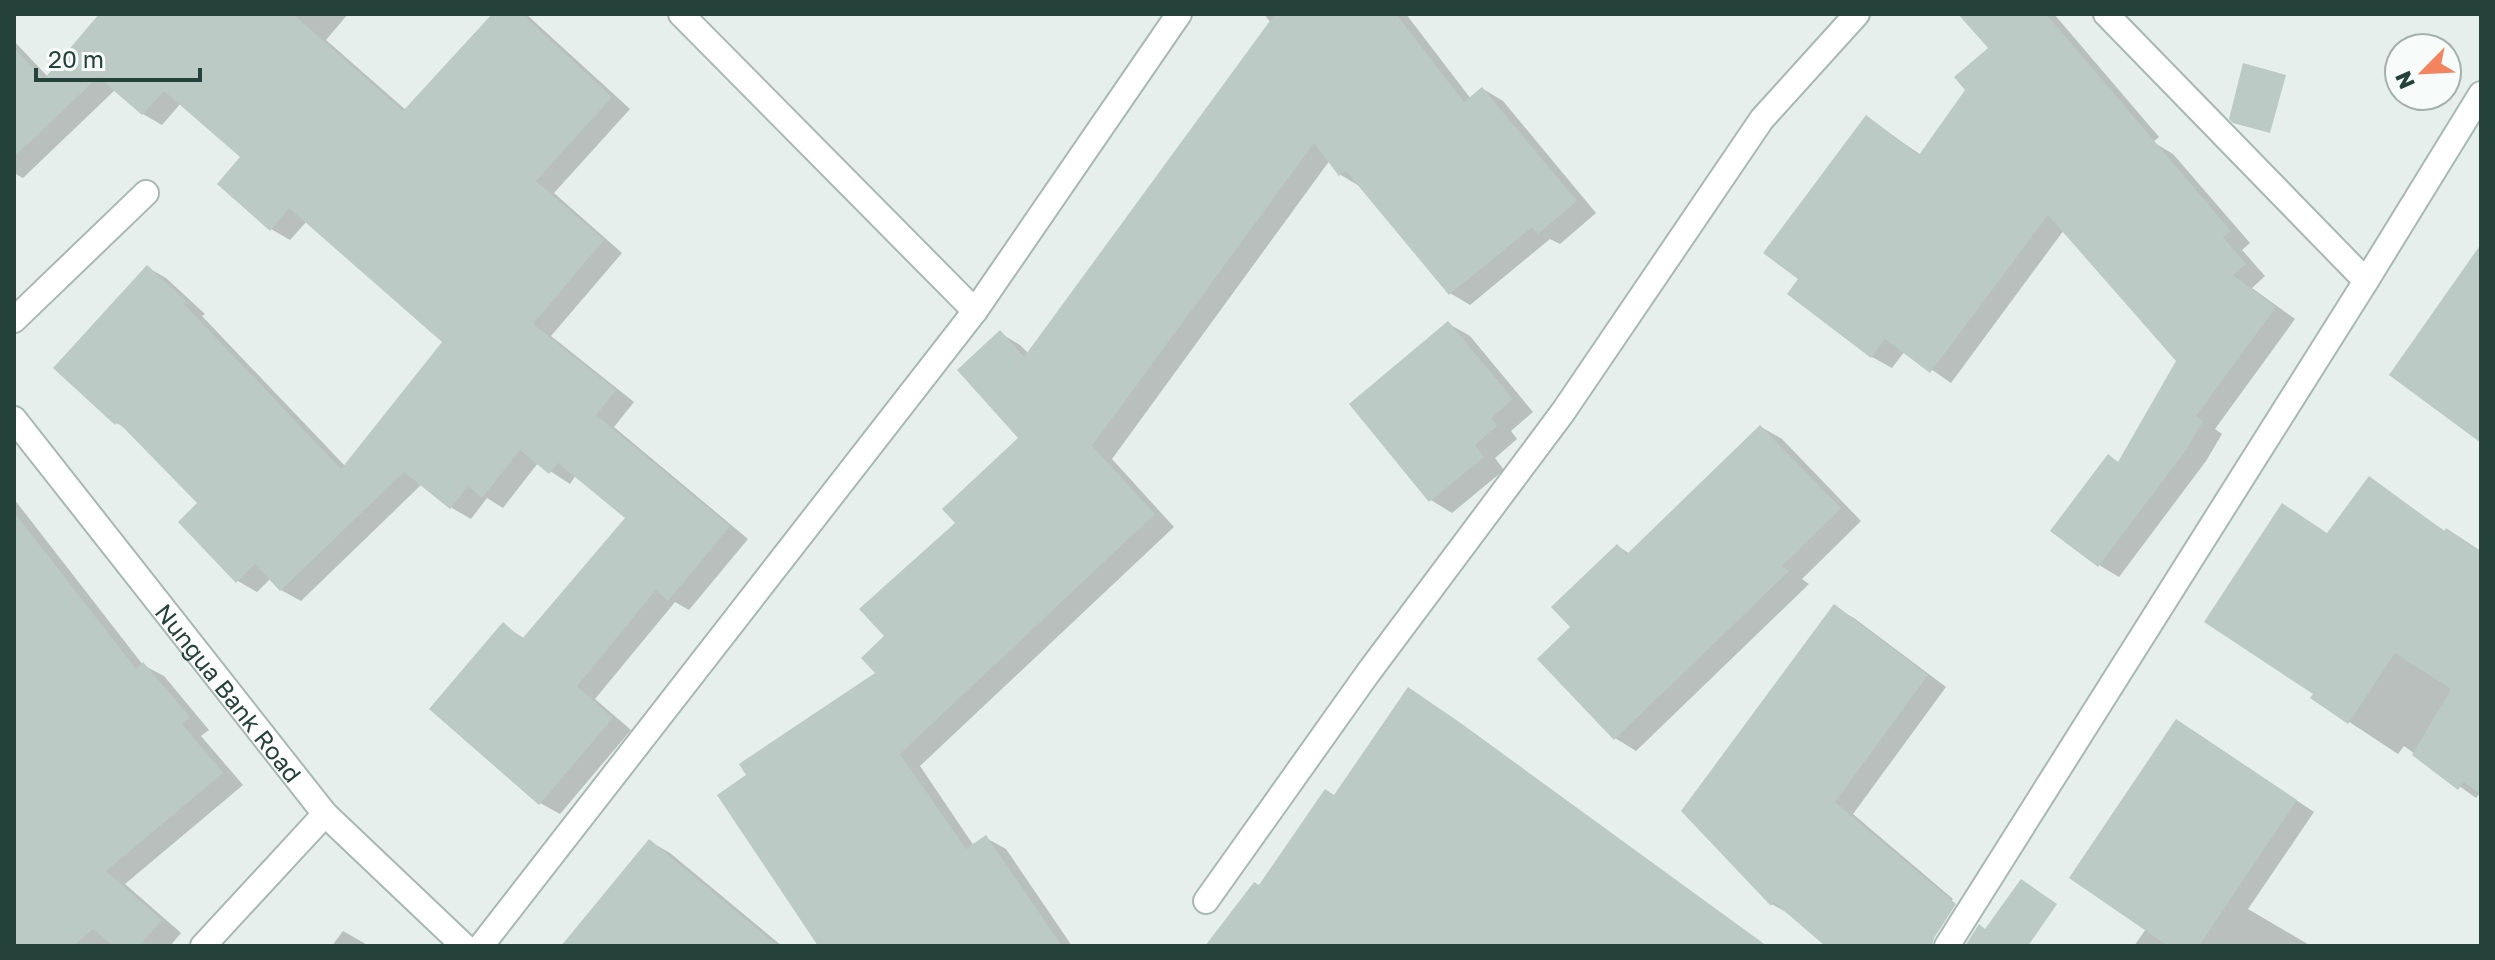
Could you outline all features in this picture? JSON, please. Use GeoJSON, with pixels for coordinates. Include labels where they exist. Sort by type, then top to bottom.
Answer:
{"type":"FeatureCollection","features":[{"type":"Feature","properties":{"kind":"street"},"geometry":{"type":"LineString","coordinates":[[681,14],[975,311]]}},
{"type":"Feature","properties":{"kind":"street"},"geometry":{"type":"LineString","coordinates":[[481,946],[975,311],[1179,14]]}},
{"type":"Feature","properties":{"kind":"street"},"geometry":{"type":"LineString","coordinates":[[1206,901],[1368,673],[1563,412],[1762,119],[1857,14]]}},
{"type":"Feature","properties":{"kind":"street"},"geometry":{"type":"LineString","coordinates":[[2106,14],[2366,281]]}},
{"type":"Feature","properties":{"kind":"street"},"geometry":{"type":"LineString","coordinates":[[1947,946],[2481,94]]}},
{"type":"Feature","properties":{"kind":"street"},"geometry":{"type":"LineString","coordinates":[[14,320],[146,193]]}},
{"type":"Feature","properties":{"kind":"street","name":"Nungua Bank Road"},"geometry":{"type":"LineString","coordinates":[[14,419],[325,814],[464,946]]}},
{"type":"Feature","properties":{"kind":"street"},"geometry":{"type":"LineString","coordinates":[[203,946],[325,814]]}},
{"type":"Feature","properties":{"kind":"building"},"geometry":{"type":"Polygon","coordinates":[[[99,14],[293,14],[403,111],[492,14],[522,14],[612,97],[536,181],[604,240],[533,324],[616,390],[596,415],[730,526],[668,601],[656,590],[577,686],[613,718],[539,805],[429,709],[503,622],[522,639],[625,518],[558,463],[549,474],[520,450],[482,498],[468,486],[450,509],[404,472],[280,591],[255,564],[236,583],[178,522],[197,503],[118,422],[115,425],[53,368],[147,265],[187,302],[184,304],[341,469],[442,342],[289,208],[270,231],[217,184],[240,157],[164,91],[142,115],[98,77],[14,157],[14,48],[44,79],[99,14]]]}},
{"type":"Feature","properties":{"kind":"building"},"geometry":{"type":"Polygon","coordinates":[[[1275,14],[1396,14],[1464,102],[1482,87],[1577,201],[1538,234],[1532,227],[1449,295],[1346,171],[1339,176],[1314,143],[1092,446],[1155,514],[900,754],[966,849],[986,835],[1062,946],[818,946],[717,795],[746,775],[739,764],[875,673],[861,658],[884,636],[859,609],[955,523],[942,509],[1018,438],[957,370],[1000,330],[1024,357],[1275,14]]]}},
{"type":"Feature","properties":{"kind":"building"},"geometry":{"type":"Polygon","coordinates":[[[1958,14],[2046,14],[2231,231],[2223,237],[2246,264],[2233,275],[2276,307],[2196,416],[2203,421],[2186,450],[2098,567],[2050,531],[2108,454],[2118,462],[2176,361],[2048,215],[1930,373],[1885,339],[1871,358],[1787,294],[1798,279],[1763,253],[1866,115],[1919,155],[1965,90],[1954,77],[1988,48],[1958,14]]]}},
{"type":"Feature","properties":{"kind":"building"},"geometry":{"type":"Polygon","coordinates":[[[2243,63],[2286,75],[2270,133],[2233,123],[2229,119],[2243,63]]]}},
{"type":"Feature","properties":{"kind":"building"},"geometry":{"type":"Polygon","coordinates":[[[2481,244],[2481,443],[2389,375],[2481,244]]]}},
{"type":"Feature","properties":{"kind":"building"},"geometry":{"type":"Polygon","coordinates":[[[1448,321],[1513,399],[1491,418],[1497,426],[1475,445],[1484,457],[1429,502],[1349,404],[1448,321]]]}},
{"type":"Feature","properties":{"kind":"building"},"geometry":{"type":"Polygon","coordinates":[[[1760,425],[1841,508],[1782,566],[1789,571],[1614,740],[1537,659],[1570,627],[1551,607],[1617,544],[1627,554],[1760,425]]]}},
{"type":"Feature","properties":{"kind":"building"},"geometry":{"type":"Polygon","coordinates":[[[2369,476],[2444,531],[2446,528],[2481,551],[2481,795],[2464,782],[2458,790],[2412,755],[2451,689],[2395,653],[2348,724],[2310,698],[2313,694],[2204,622],[2282,503],[2327,533],[2369,476]]]}},
{"type":"Feature","properties":{"kind":"building"},"geometry":{"type":"Polygon","coordinates":[[[14,512],[136,669],[143,662],[190,717],[182,724],[223,773],[106,871],[162,920],[139,946],[113,946],[93,929],[73,946],[14,946],[14,512]]]}},
{"type":"Feature","properties":{"kind":"building"},"geometry":{"type":"Polygon","coordinates":[[[1834,604],[1928,675],[1835,802],[1956,904],[1932,946],[1825,946],[1774,902],[1771,906],[1681,811],[1834,604]]]}},
{"type":"Feature","properties":{"kind":"building"},"geometry":{"type":"Polygon","coordinates":[[[1408,687],[1767,946],[1205,946],[1254,882],[1259,885],[1325,789],[1334,795],[1408,687]]]}},
{"type":"Feature","properties":{"kind":"building"},"geometry":{"type":"Polygon","coordinates":[[[2176,719],[2297,800],[2199,946],[2168,946],[2069,878],[2176,719]]]}},
{"type":"Feature","properties":{"kind":"building"},"geometry":{"type":"Polygon","coordinates":[[[649,839],[778,946],[561,946],[649,839]]]}},
{"type":"Feature","properties":{"kind":"building"},"geometry":{"type":"Polygon","coordinates":[[[2021,879],[2057,904],[2028,946],[1965,946],[1979,924],[1985,929],[2021,879]]]}}]}
